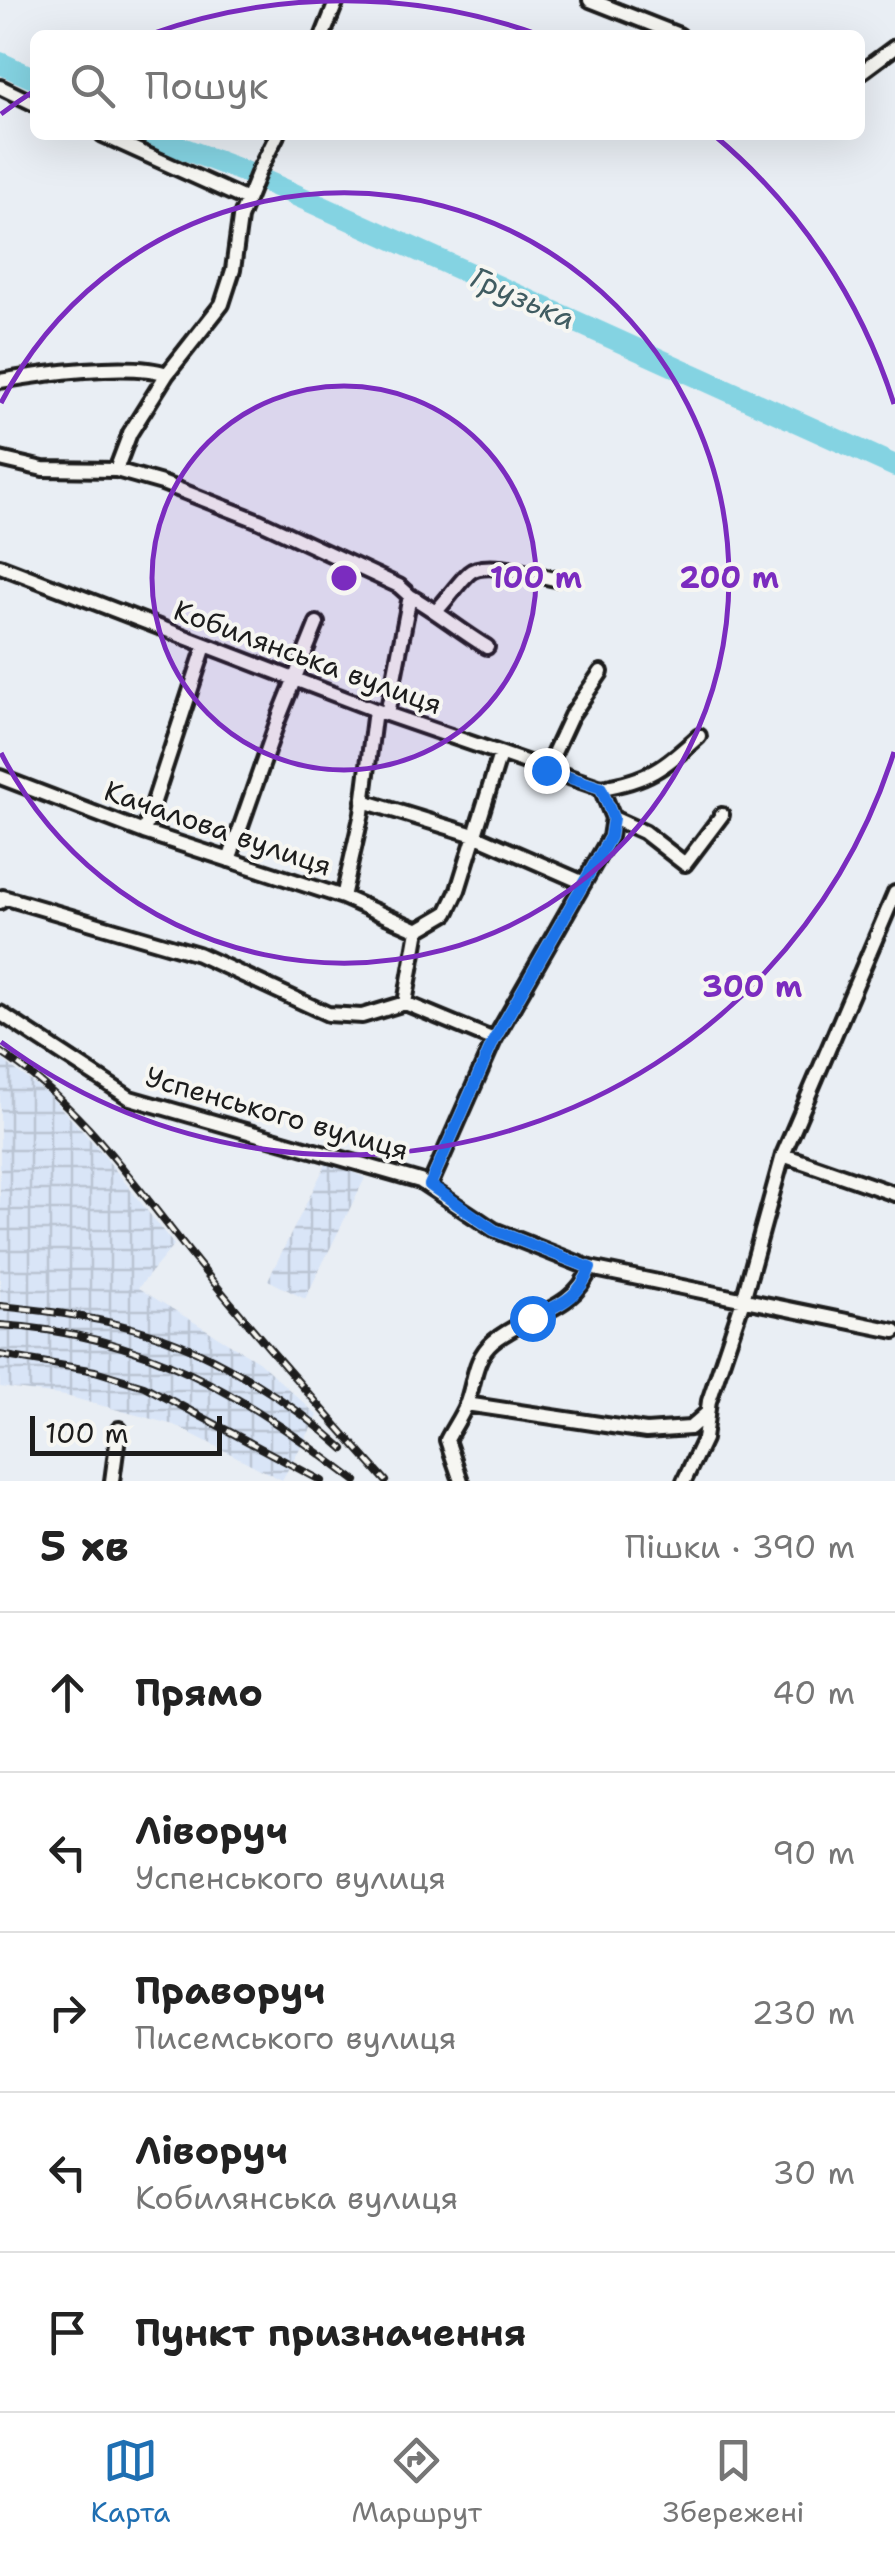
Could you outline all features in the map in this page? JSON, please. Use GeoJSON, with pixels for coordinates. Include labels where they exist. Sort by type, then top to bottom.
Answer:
{"type":"FeatureCollection","features":[{"type":"Feature","properties":{"kind":"street"},"geometry":{"type":"LineString","coordinates":[[325,30],[336,0]]}},
{"type":"Feature","properties":{"kind":"street"},"geometry":{"type":"LineString","coordinates":[[590,0],[667,30]]}},
{"type":"Feature","properties":{"kind":"street"},"geometry":{"type":"LineString","coordinates":[[865,69],[895,47]]}},
{"type":"Feature","properties":{"kind":"street"},"geometry":{"type":"LineString","coordinates":[[0,87],[30,102]]}},
{"type":"Feature","properties":{"kind":"street"},"geometry":{"type":"LineString","coordinates":[[114,140],[247,200]]}},
{"type":"Feature","properties":{"kind":"street"},"geometry":{"type":"LineString","coordinates":[[116,470],[130,433],[167,374],[222,304],[229,287],[240,218],[274,140]]}},
{"type":"Feature","properties":{"kind":"street"},"geometry":{"type":"LineString","coordinates":[[0,381],[122,370],[153,369],[167,374]]}},
{"type":"Feature","properties":{"kind":"street"},"geometry":{"type":"LineString","coordinates":[[0,459],[43,470],[116,470],[162,483],[258,521],[399,586],[487,647]]}},
{"type":"Feature","properties":{"kind":"street","name":"Кобилянська вулиця"},"geometry":{"type":"LineString","coordinates":[[0,566],[381,712],[601,788]]}},
{"type":"Feature","properties":{"kind":"street"},"geometry":{"type":"LineString","coordinates":[[437,610],[471,570],[487,567],[555,578]]}},
{"type":"Feature","properties":{"kind":"street"},"geometry":{"type":"LineString","coordinates":[[344,897],[381,712],[410,596]]}},
{"type":"Feature","properties":{"kind":"street"},"geometry":{"type":"LineString","coordinates":[[229,860],[293,678],[317,622]]}},
{"type":"Feature","properties":{"kind":"street"},"geometry":{"type":"LineString","coordinates":[[144,832],[205,646]]}},
{"type":"Feature","properties":{"kind":"street"},"geometry":{"type":"LineString","coordinates":[[546,770],[571,716],[601,672]]}},
{"type":"Feature","properties":{"kind":"street"},"geometry":{"type":"LineString","coordinates":[[430,1185],[494,1040],[610,837],[613,818],[601,788],[636,782],[662,768],[699,736]]}},
{"type":"Feature","properties":{"kind":"street"},"geometry":{"type":"LineString","coordinates":[[405,1003],[418,930],[447,912],[458,890],[500,754]]}},
{"type":"Feature","properties":{"kind":"street","name":"Качалова вулиця"},"geometry":{"type":"LineString","coordinates":[[0,778],[144,832],[344,897],[418,930]]}},
{"type":"Feature","properties":{"kind":"street"},"geometry":{"type":"LineString","coordinates":[[363,802],[474,835],[584,883]]}},
{"type":"Feature","properties":{"kind":"street"},"geometry":{"type":"LineString","coordinates":[[613,818],[644,832],[685,864],[722,816]]}},
{"type":"Feature","properties":{"kind":"street"},"geometry":{"type":"LineString","coordinates":[[684,1481],[704,1439],[707,1413],[783,1155],[895,894]]}},
{"type":"Feature","properties":{"kind":"street"},"geometry":{"type":"LineString","coordinates":[[1,898],[198,954],[328,1014],[362,1016],[405,1003],[494,1040]]}},
{"type":"Feature","properties":{"kind":"street","name":"Успенського вулиця"},"geometry":{"type":"LineString","coordinates":[[0,1013],[130,1098],[430,1185],[494,1230],[590,1268],[895,1332]]}},
{"type":"Feature","properties":{"kind":"street"},"geometry":{"type":"LineString","coordinates":[[783,1155],[895,1194]]}},
{"type":"Feature","properties":{"kind":"street"},"geometry":{"type":"LineString","coordinates":[[461,1481],[447,1440],[466,1404],[476,1366],[491,1343],[568,1300],[584,1286],[590,1268]]}},
{"type":"Feature","properties":{"kind":"street"},"geometry":{"type":"LineString","coordinates":[[466,1404],[646,1431],[690,1428],[707,1413]]}},
{"type":"Feature","properties":{"kind":"street"},"geometry":{"type":"LineString","coordinates":[[112,1481],[119,1429]]}},
{"type":"Feature","properties":{"kind":"shaded area"},"geometry":{"type":"Polygon","coordinates":[[[0,1058],[49,1095],[98,1148],[174,1245],[138,1288],[258,1361],[318,1416],[282,1480],[174,1425],[66,1396],[0,1387],[0,1058]]]}},
{"type":"Feature","properties":{"kind":"shaded area"},"geometry":{"type":"Polygon","coordinates":[[[328,1160],[365,1178],[305,1299],[268,1280],[328,1160]]]}},
{"type":"Feature","properties":{"kind":"waterway","name":"Грузька"},"geometry":{"type":"LineString","coordinates":[[0,63],[30,77]]}},
{"type":"Feature","properties":{"kind":"waterway","name":"Грузька"},"geometry":{"type":"LineString","coordinates":[[161,140],[245,172],[895,466]]}},
{"type":"Feature","properties":{"kind":"railway"},"geometry":{"type":"LineString","coordinates":[[0,1052],[57,1096],[82,1122],[243,1318],[386,1481]]}},
{"type":"Feature","properties":{"kind":"railway"},"geometry":{"type":"LineString","coordinates":[[0,1306],[96,1319],[177,1343],[254,1382],[344,1449]]}},
{"type":"Feature","properties":{"kind":"railway"},"geometry":{"type":"LineString","coordinates":[[0,1325],[102,1341],[191,1374],[273,1422],[356,1481]]}},
{"type":"Feature","properties":{"kind":"railway"},"geometry":{"type":"LineString","coordinates":[[0,1355],[95,1371],[144,1386],[322,1481]]}},
{"type":"Feature","properties":{"kind":"route"},"geometry":{"type":"LineString","coordinates":[[532,1318],[568,1300],[584,1286],[590,1268],[494,1230],[430,1185],[494,1040],[610,837],[613,818],[601,788],[546,770]]}}]}
